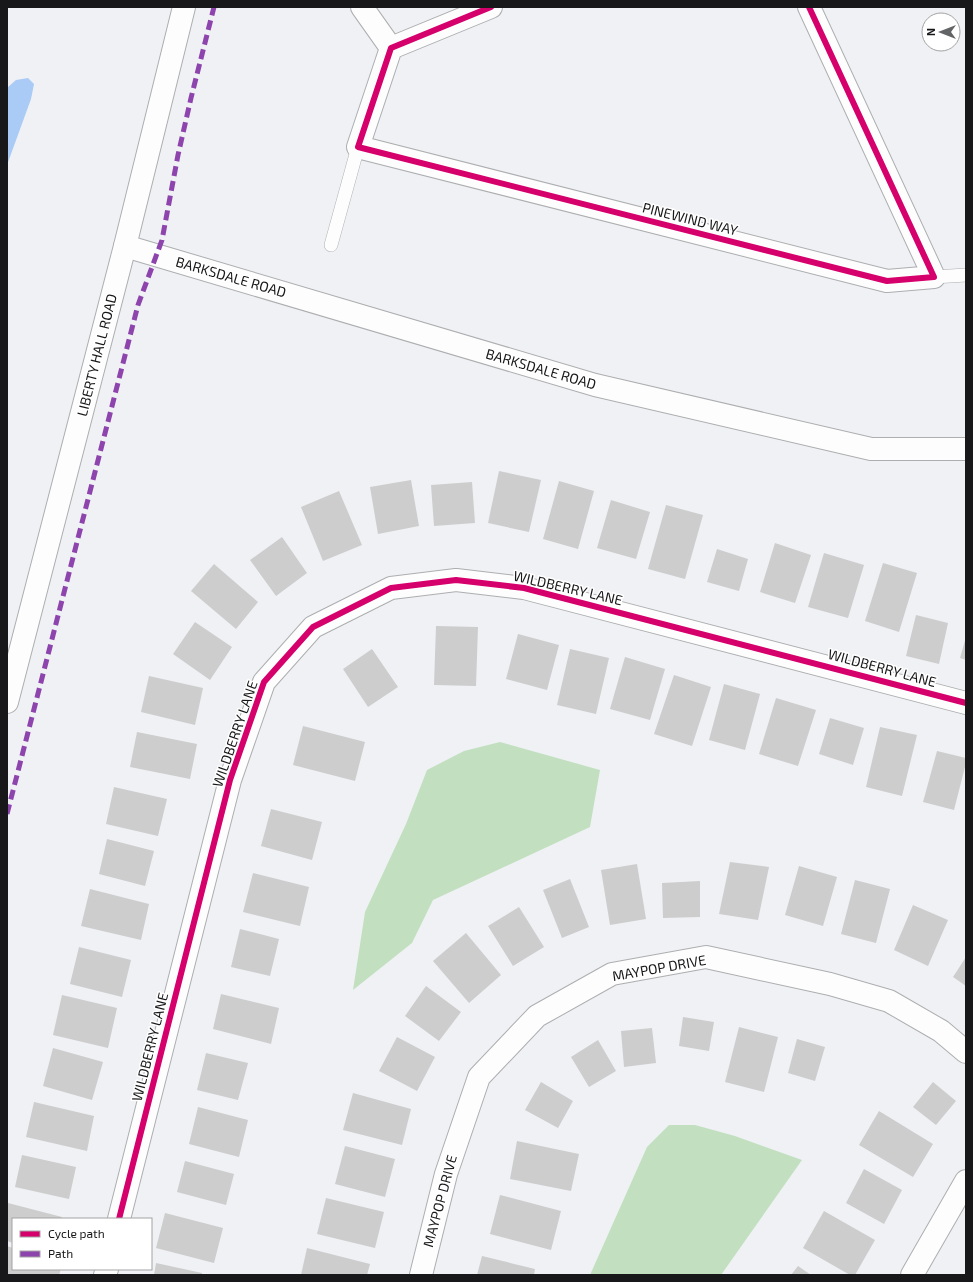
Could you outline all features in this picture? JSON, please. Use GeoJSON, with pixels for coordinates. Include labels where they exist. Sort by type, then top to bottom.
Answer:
{"type":"FeatureCollection","features":[{"type":"Feature","properties":{"kind":"street","name":"LIBERTY HALL ROAD"},"geometry":{"type":"LineString","coordinates":[[7,702],[125,246],[184,7]]}},
{"type":"Feature","properties":{"kind":"street"},"geometry":{"type":"LineString","coordinates":[[362,7],[391,48]]}},
{"type":"Feature","properties":{"kind":"street"},"geometry":{"type":"LineString","coordinates":[[358,147],[391,48],[491,7]]}},
{"type":"Feature","properties":{"kind":"street"},"geometry":{"type":"LineString","coordinates":[[809,7],[934,277]]}},
{"type":"Feature","properties":{"kind":"street","name":"PINEWIND WAY"},"geometry":{"type":"LineString","coordinates":[[358,147],[887,281],[934,277]]}},
{"type":"Feature","properties":{"kind":"street","name":"BARKSDALE ROAD"},"geometry":{"type":"LineString","coordinates":[[125,246],[594,385],[871,449],[966,449]]}},
{"type":"Feature","properties":{"kind":"street","name":"WILDBERRY LANE"},"geometry":{"type":"LineString","coordinates":[[119,1218],[230,780],[264,682],[313,627],[391,588],[456,580],[524,588],[966,703]]}},
{"type":"Feature","properties":{"kind":"street","name":"MAYPOP DRIVE"},"geometry":{"type":"LineString","coordinates":[[421,1275],[446,1174],[479,1077],[537,1016],[612,974],[706,957],[830,984],[888,1001],[941,1031],[966,1052]]}},
{"type":"Feature","properties":{"kind":"street"},"geometry":{"type":"LineString","coordinates":[[912,1275],[966,1181]]}},
{"type":"Feature","properties":{"kind":"lane"},"geometry":{"type":"LineString","coordinates":[[331,245],[358,147]]}},
{"type":"Feature","properties":{"kind":"lane"},"geometry":{"type":"LineString","coordinates":[[934,277],[966,275]]}},
{"type":"Feature","properties":{"kind":"green space"},"geometry":{"type":"Polygon","coordinates":[[[500,742],[600,770],[590,827],[433,900],[412,943],[353,990],[365,912],[406,824],[427,770],[464,751],[500,742]]]}},
{"type":"Feature","properties":{"kind":"green space"},"geometry":{"type":"Polygon","coordinates":[[[669,1125],[695,1125],[735,1136],[802,1160],[721,1275],[590,1275],[647,1147],[669,1125]]]}},
{"type":"Feature","properties":{"kind":"water"},"geometry":{"type":"Polygon","coordinates":[[[28,78],[34,84],[31,99],[7,165],[7,88],[16,80],[28,78]]]}},
{"type":"Feature","properties":{"kind":"building"},"geometry":{"type":"Polygon","coordinates":[[[499,471],[541,480],[529,532],[488,523],[499,471]]]}},
{"type":"Feature","properties":{"kind":"building"},"geometry":{"type":"Polygon","coordinates":[[[411,480],[419,526],[378,534],[370,487],[411,480]]]}},
{"type":"Feature","properties":{"kind":"building"},"geometry":{"type":"Polygon","coordinates":[[[559,481],[594,491],[578,549],[543,539],[559,481]]]}},
{"type":"Feature","properties":{"kind":"building"},"geometry":{"type":"Polygon","coordinates":[[[472,482],[475,523],[434,526],[431,485],[472,482]]]}},
{"type":"Feature","properties":{"kind":"building"},"geometry":{"type":"Polygon","coordinates":[[[339,491],[362,545],[323,561],[301,507],[339,491]]]}},
{"type":"Feature","properties":{"kind":"building"},"geometry":{"type":"Polygon","coordinates":[[[611,500],[650,512],[636,559],[597,548],[611,500]]]}},
{"type":"Feature","properties":{"kind":"building"},"geometry":{"type":"Polygon","coordinates":[[[666,505],[703,515],[685,579],[648,569],[666,505]]]}},
{"type":"Feature","properties":{"kind":"building"},"geometry":{"type":"Polygon","coordinates":[[[282,537],[307,573],[276,596],[250,560],[282,537]]]}},
{"type":"Feature","properties":{"kind":"building"},"geometry":{"type":"Polygon","coordinates":[[[775,543],[811,555],[795,603],[760,592],[775,543]]]}},
{"type":"Feature","properties":{"kind":"building"},"geometry":{"type":"Polygon","coordinates":[[[717,549],[748,559],[739,591],[707,582],[717,549]]]}},
{"type":"Feature","properties":{"kind":"building"},"geometry":{"type":"Polygon","coordinates":[[[824,553],[864,565],[848,618],[808,607],[824,553]]]}},
{"type":"Feature","properties":{"kind":"building"},"geometry":{"type":"Polygon","coordinates":[[[883,563],[917,573],[899,632],[865,621],[883,563]]]}},
{"type":"Feature","properties":{"kind":"building"},"geometry":{"type":"Polygon","coordinates":[[[214,564],[258,602],[236,629],[191,591],[214,564]]]}},
{"type":"Feature","properties":{"kind":"building"},"geometry":{"type":"Polygon","coordinates":[[[916,615],[948,623],[939,664],[906,656],[916,615]]]}},
{"type":"Feature","properties":{"kind":"building"},"geometry":{"type":"Polygon","coordinates":[[[195,622],[232,647],[210,680],[173,654],[195,622]]]}},
{"type":"Feature","properties":{"kind":"building"},"geometry":{"type":"Polygon","coordinates":[[[436,626],[478,627],[476,686],[434,685],[436,626]]]}},
{"type":"Feature","properties":{"kind":"building"},"geometry":{"type":"Polygon","coordinates":[[[518,634],[559,645],[547,690],[506,679],[518,634]]]}},
{"type":"Feature","properties":{"kind":"building"},"geometry":{"type":"Polygon","coordinates":[[[966,637],[966,660],[960,658],[966,637]]]}},
{"type":"Feature","properties":{"kind":"building"},"geometry":{"type":"Polygon","coordinates":[[[372,649],[398,687],[368,707],[343,669],[372,649]]]}},
{"type":"Feature","properties":{"kind":"building"},"geometry":{"type":"Polygon","coordinates":[[[570,649],[609,658],[596,714],[557,705],[570,649]]]}},
{"type":"Feature","properties":{"kind":"building"},"geometry":{"type":"Polygon","coordinates":[[[625,657],[665,669],[650,720],[610,709],[625,657]]]}},
{"type":"Feature","properties":{"kind":"building"},"geometry":{"type":"Polygon","coordinates":[[[674,675],[711,687],[692,746],[654,734],[674,675]]]}},
{"type":"Feature","properties":{"kind":"building"},"geometry":{"type":"Polygon","coordinates":[[[149,676],[203,688],[195,725],[141,712],[149,676]]]}},
{"type":"Feature","properties":{"kind":"building"},"geometry":{"type":"Polygon","coordinates":[[[724,684],[760,694],[745,750],[709,740],[724,684]]]}},
{"type":"Feature","properties":{"kind":"building"},"geometry":{"type":"Polygon","coordinates":[[[776,698],[816,710],[798,766],[759,754],[776,698]]]}},
{"type":"Feature","properties":{"kind":"building"},"geometry":{"type":"Polygon","coordinates":[[[830,718],[864,728],[853,765],[819,754],[830,718]]]}},
{"type":"Feature","properties":{"kind":"building"},"geometry":{"type":"Polygon","coordinates":[[[303,726],[365,742],[355,781],[293,765],[303,726]]]}},
{"type":"Feature","properties":{"kind":"building"},"geometry":{"type":"Polygon","coordinates":[[[880,727],[917,735],[902,796],[866,787],[880,727]]]}},
{"type":"Feature","properties":{"kind":"building"},"geometry":{"type":"Polygon","coordinates":[[[137,732],[197,744],[190,779],[130,767],[137,732]]]}},
{"type":"Feature","properties":{"kind":"building"},"geometry":{"type":"Polygon","coordinates":[[[937,751],[966,758],[954,810],[923,802],[937,751]]]}},
{"type":"Feature","properties":{"kind":"building"},"geometry":{"type":"Polygon","coordinates":[[[114,787],[167,799],[158,836],[106,824],[114,787]]]}},
{"type":"Feature","properties":{"kind":"building"},"geometry":{"type":"Polygon","coordinates":[[[271,809],[322,822],[312,860],[261,846],[271,809]]]}},
{"type":"Feature","properties":{"kind":"building"},"geometry":{"type":"Polygon","coordinates":[[[107,839],[154,851],[145,886],[99,874],[107,839]]]}},
{"type":"Feature","properties":{"kind":"building"},"geometry":{"type":"Polygon","coordinates":[[[730,862],[769,867],[758,920],[719,914],[730,862]]]}},
{"type":"Feature","properties":{"kind":"building"},"geometry":{"type":"Polygon","coordinates":[[[637,864],[646,919],[610,925],[601,870],[637,864]]]}},
{"type":"Feature","properties":{"kind":"building"},"geometry":{"type":"Polygon","coordinates":[[[799,866],[837,877],[823,926],[785,915],[799,866]]]}},
{"type":"Feature","properties":{"kind":"building"},"geometry":{"type":"Polygon","coordinates":[[[253,873],[309,887],[300,926],[243,912],[253,873]]]}},
{"type":"Feature","properties":{"kind":"building"},"geometry":{"type":"Polygon","coordinates":[[[570,879],[589,927],[562,938],[543,890],[570,879]]]}},
{"type":"Feature","properties":{"kind":"building"},"geometry":{"type":"Polygon","coordinates":[[[855,880],[890,889],[876,943],[841,934],[855,880]]]}},
{"type":"Feature","properties":{"kind":"building"},"geometry":{"type":"Polygon","coordinates":[[[700,881],[700,917],[663,918],[662,883],[700,881]]]}},
{"type":"Feature","properties":{"kind":"building"},"geometry":{"type":"Polygon","coordinates":[[[90,889],[149,904],[141,940],[81,926],[90,889]]]}},
{"type":"Feature","properties":{"kind":"building"},"geometry":{"type":"Polygon","coordinates":[[[913,905],[948,920],[928,966],[894,950],[913,905]]]}},
{"type":"Feature","properties":{"kind":"building"},"geometry":{"type":"Polygon","coordinates":[[[519,907],[544,947],[513,966],[488,926],[519,907]]]}},
{"type":"Feature","properties":{"kind":"building"},"geometry":{"type":"Polygon","coordinates":[[[240,929],[279,939],[270,976],[231,967],[240,929]]]}},
{"type":"Feature","properties":{"kind":"building"},"geometry":{"type":"Polygon","coordinates":[[[466,933],[501,975],[469,1003],[433,961],[466,933]]]}},
{"type":"Feature","properties":{"kind":"building"},"geometry":{"type":"Polygon","coordinates":[[[79,947],[131,960],[122,997],[70,984],[79,947]]]}},
{"type":"Feature","properties":{"kind":"building"},"geometry":{"type":"Polygon","coordinates":[[[966,957],[966,986],[953,977],[966,957]]]}},
{"type":"Feature","properties":{"kind":"building"},"geometry":{"type":"Polygon","coordinates":[[[426,986],[461,1012],[439,1041],[405,1016],[426,986]]]}},
{"type":"Feature","properties":{"kind":"building"},"geometry":{"type":"Polygon","coordinates":[[[221,994],[279,1008],[271,1044],[213,1029],[221,994]]]}},
{"type":"Feature","properties":{"kind":"building"},"geometry":{"type":"Polygon","coordinates":[[[62,995],[117,1008],[108,1048],[53,1035],[62,995]]]}},
{"type":"Feature","properties":{"kind":"building"},"geometry":{"type":"Polygon","coordinates":[[[683,1017],[714,1022],[709,1051],[679,1046],[683,1017]]]}},
{"type":"Feature","properties":{"kind":"building"},"geometry":{"type":"Polygon","coordinates":[[[739,1027],[778,1037],[764,1092],[725,1082],[739,1027]]]}},
{"type":"Feature","properties":{"kind":"building"},"geometry":{"type":"Polygon","coordinates":[[[652,1028],[656,1063],[624,1067],[621,1031],[652,1028]]]}},
{"type":"Feature","properties":{"kind":"building"},"geometry":{"type":"Polygon","coordinates":[[[397,1037],[435,1057],[417,1091],[379,1071],[397,1037]]]}},
{"type":"Feature","properties":{"kind":"building"},"geometry":{"type":"Polygon","coordinates":[[[797,1039],[825,1047],[815,1081],[788,1073],[797,1039]]]}},
{"type":"Feature","properties":{"kind":"building"},"geometry":{"type":"Polygon","coordinates":[[[598,1040],[616,1071],[589,1087],[571,1057],[598,1040]]]}},
{"type":"Feature","properties":{"kind":"building"},"geometry":{"type":"Polygon","coordinates":[[[53,1048],[103,1062],[92,1100],[43,1086],[53,1048]]]}},
{"type":"Feature","properties":{"kind":"building"},"geometry":{"type":"Polygon","coordinates":[[[206,1053],[248,1063],[238,1100],[197,1090],[206,1053]]]}},
{"type":"Feature","properties":{"kind":"building"},"geometry":{"type":"Polygon","coordinates":[[[541,1082],[573,1101],[558,1128],[525,1110],[541,1082]]]}},
{"type":"Feature","properties":{"kind":"building"},"geometry":{"type":"Polygon","coordinates":[[[933,1082],[956,1101],[936,1125],[913,1107],[933,1082]]]}},
{"type":"Feature","properties":{"kind":"building"},"geometry":{"type":"Polygon","coordinates":[[[353,1093],[411,1109],[402,1145],[343,1130],[353,1093]]]}},
{"type":"Feature","properties":{"kind":"building"},"geometry":{"type":"Polygon","coordinates":[[[34,1102],[94,1116],[87,1151],[26,1137],[34,1102]]]}},
{"type":"Feature","properties":{"kind":"building"},"geometry":{"type":"Polygon","coordinates":[[[198,1107],[248,1120],[239,1157],[189,1144],[198,1107]]]}},
{"type":"Feature","properties":{"kind":"building"},"geometry":{"type":"Polygon","coordinates":[[[879,1111],[933,1144],[913,1177],[859,1145],[879,1111]]]}},
{"type":"Feature","properties":{"kind":"building"},"geometry":{"type":"Polygon","coordinates":[[[517,1141],[579,1154],[571,1191],[510,1179],[517,1141]]]}},
{"type":"Feature","properties":{"kind":"building"},"geometry":{"type":"Polygon","coordinates":[[[345,1146],[395,1159],[385,1197],[335,1184],[345,1146]]]}},
{"type":"Feature","properties":{"kind":"building"},"geometry":{"type":"Polygon","coordinates":[[[22,1155],[76,1167],[69,1199],[15,1187],[22,1155]]]}},
{"type":"Feature","properties":{"kind":"building"},"geometry":{"type":"Polygon","coordinates":[[[185,1161],[234,1174],[226,1205],[177,1192],[185,1161]]]}},
{"type":"Feature","properties":{"kind":"building"},"geometry":{"type":"Polygon","coordinates":[[[864,1169],[902,1190],[884,1224],[846,1203],[864,1169]]]}},
{"type":"Feature","properties":{"kind":"building"},"geometry":{"type":"Polygon","coordinates":[[[500,1195],[561,1211],[551,1250],[490,1234],[500,1195]]]}},
{"type":"Feature","properties":{"kind":"building"},"geometry":{"type":"Polygon","coordinates":[[[326,1198],[384,1212],[375,1248],[317,1234],[326,1198]]]}},
{"type":"Feature","properties":{"kind":"building"},"geometry":{"type":"Polygon","coordinates":[[[8,1203],[62,1217],[12,1218],[12,1243],[7,1241],[8,1203]]]}},
{"type":"Feature","properties":{"kind":"building"},"geometry":{"type":"Polygon","coordinates":[[[824,1211],[875,1240],[855,1275],[850,1275],[803,1248],[824,1211]]]}},
{"type":"Feature","properties":{"kind":"building"},"geometry":{"type":"Polygon","coordinates":[[[165,1213],[223,1228],[214,1263],[156,1248],[165,1213]]]}},
{"type":"Feature","properties":{"kind":"building"},"geometry":{"type":"Polygon","coordinates":[[[7,1246],[12,1248],[12,1270],[61,1270],[59,1275],[7,1275],[7,1246]]]}},
{"type":"Feature","properties":{"kind":"building"},"geometry":{"type":"Polygon","coordinates":[[[307,1248],[370,1264],[367,1275],[301,1275],[307,1248]]]}},
{"type":"Feature","properties":{"kind":"building"},"geometry":{"type":"Polygon","coordinates":[[[482,1256],[535,1269],[534,1275],[477,1275],[482,1256]]]}},
{"type":"Feature","properties":{"kind":"building"},"geometry":{"type":"Polygon","coordinates":[[[156,1263],[202,1273],[202,1275],[154,1275],[156,1263]]]}},
{"type":"Feature","properties":{"kind":"building"},"geometry":{"type":"Polygon","coordinates":[[[798,1266],[811,1275],[791,1275],[798,1266]]]}},
{"type":"Feature","properties":{"kind":"marked path"},"geometry":{"type":"LineString","coordinates":[[7,814],[138,305],[162,240],[178,155],[214,7]]}},
{"type":"Feature","properties":{"kind":"cycle path"},"geometry":{"type":"LineString","coordinates":[[491,7],[391,48],[358,147],[887,281],[934,277],[809,7]]}},
{"type":"Feature","properties":{"kind":"cycle path"},"geometry":{"type":"LineString","coordinates":[[119,1218],[230,780],[264,682],[313,627],[391,588],[456,580],[524,588],[966,703]]}}]}
